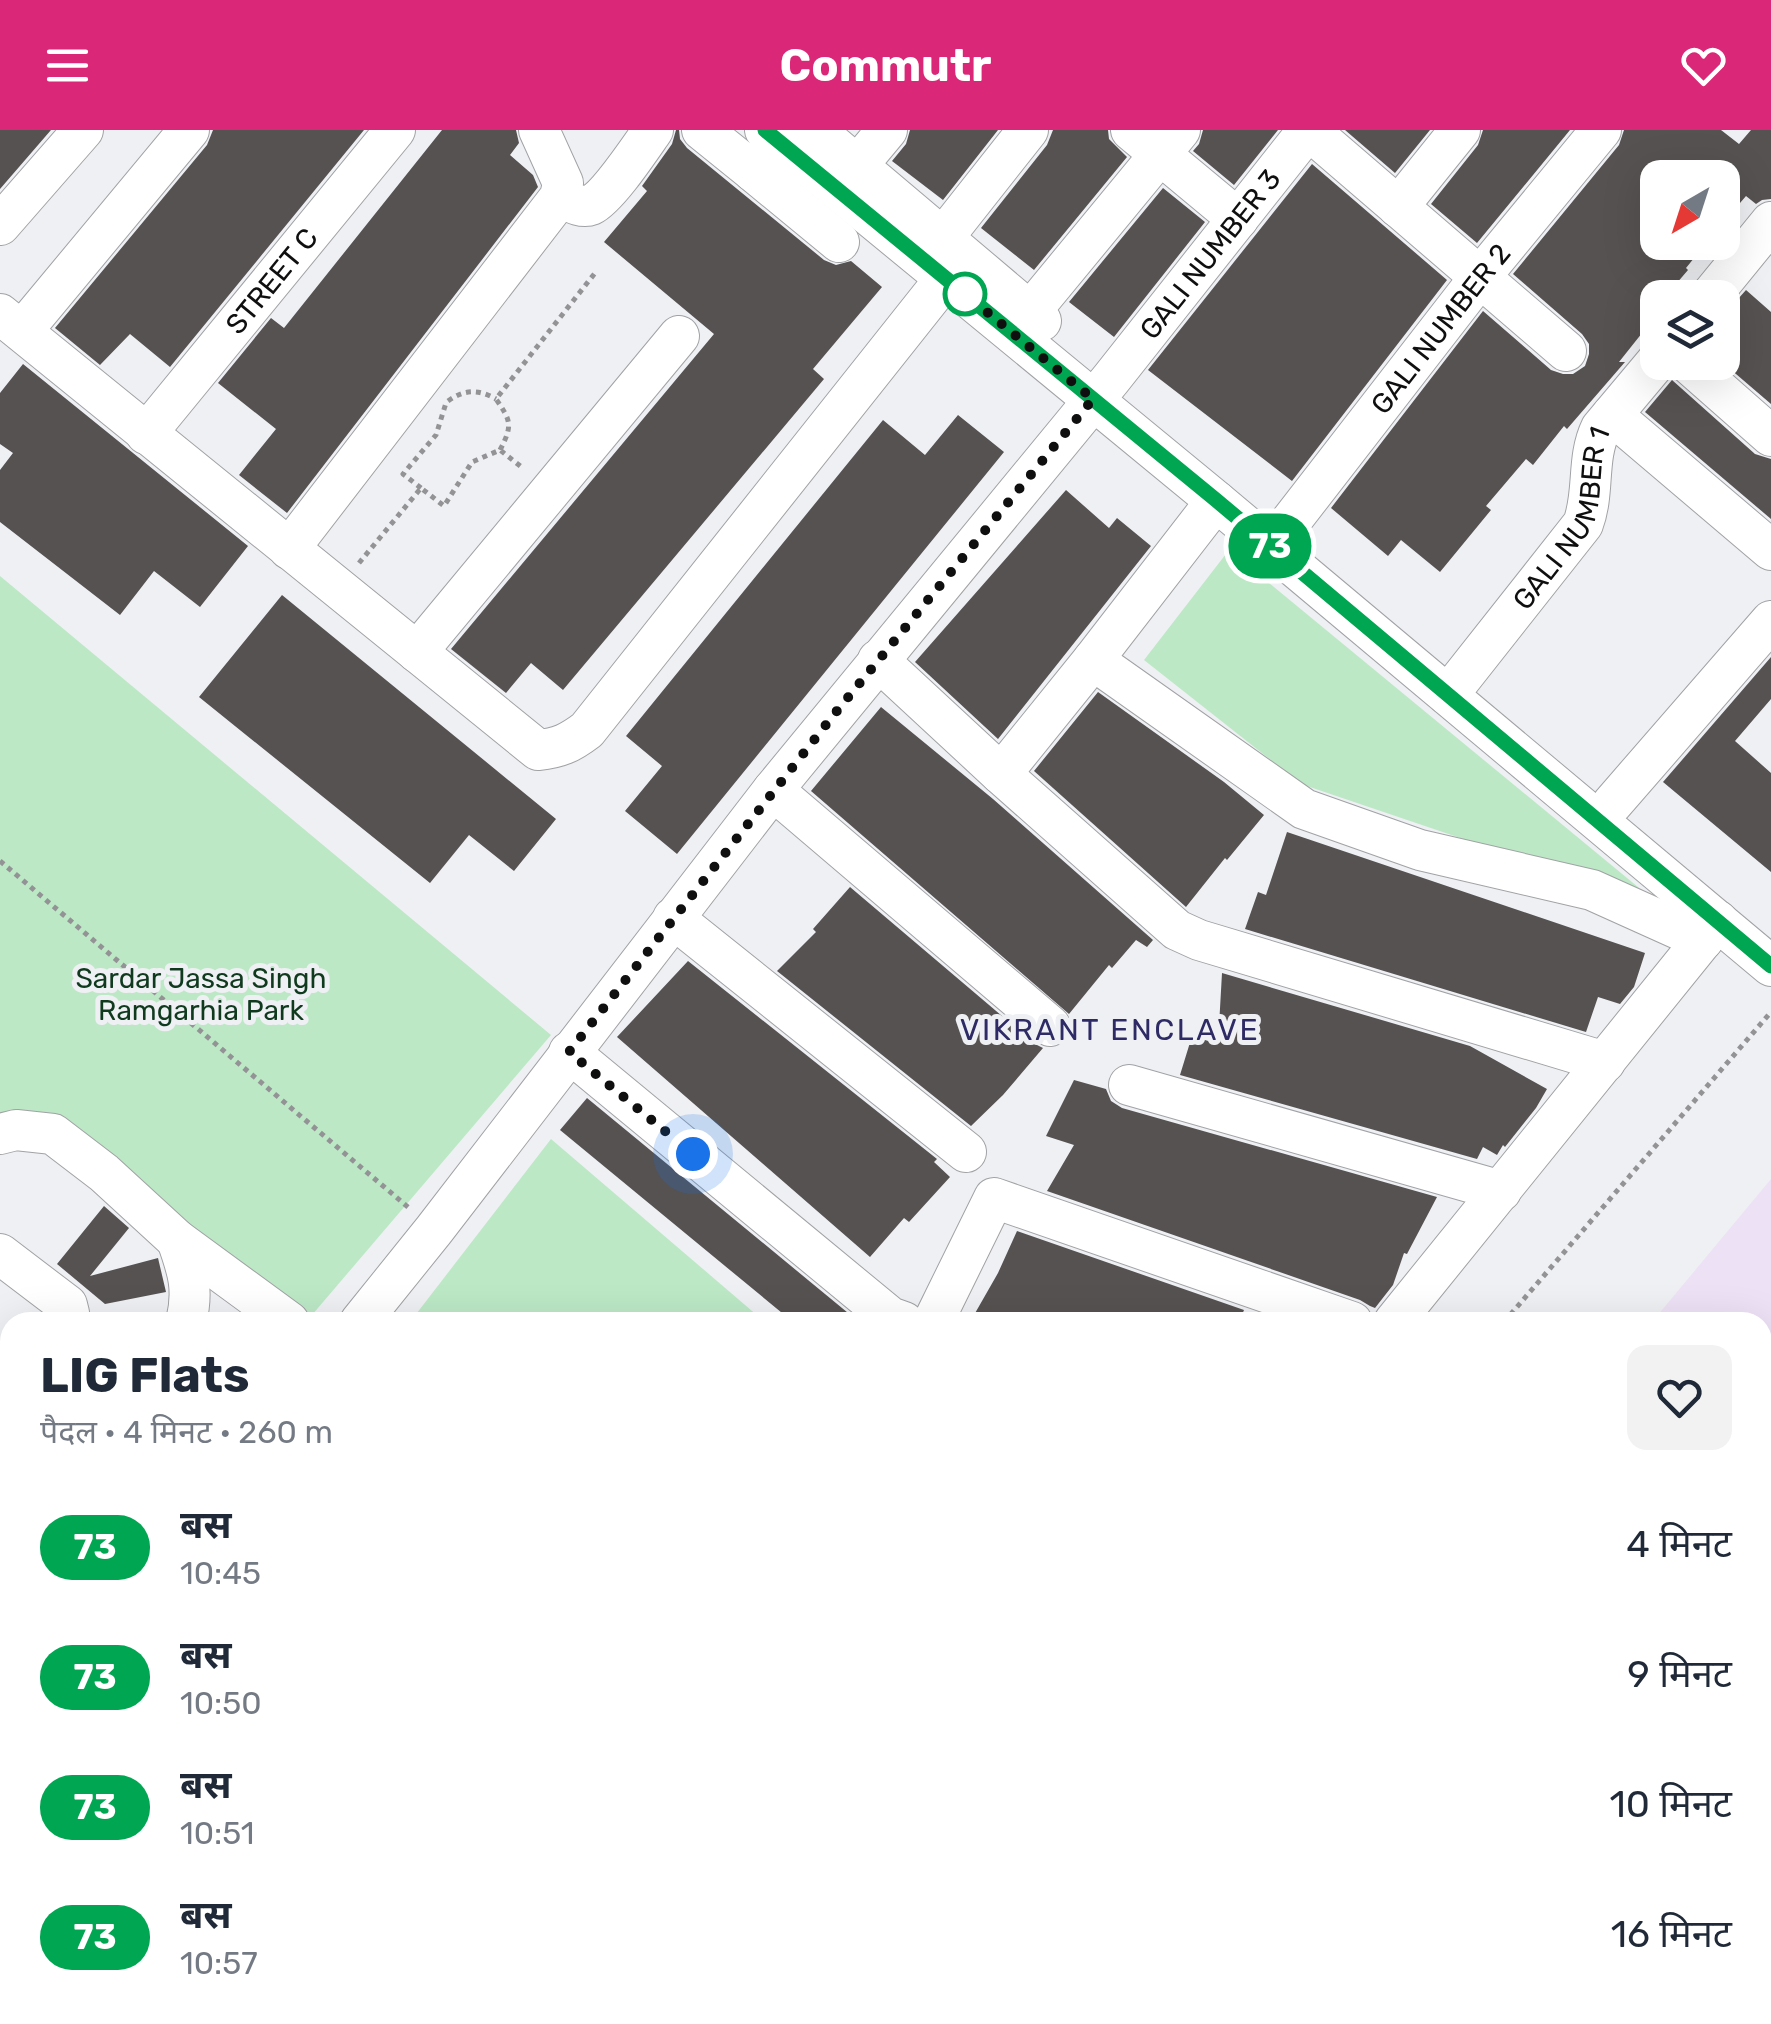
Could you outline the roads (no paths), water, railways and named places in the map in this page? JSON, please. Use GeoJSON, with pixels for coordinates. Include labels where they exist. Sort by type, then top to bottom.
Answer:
{"type":"FeatureCollection","features":[{"type":"Feature","properties":{"kind":"street"},"geometry":{"type":"LineString","coordinates":[[0,226],[83,130]]}},
{"type":"Feature","properties":{"kind":"street"},"geometry":{"type":"LineString","coordinates":[[189,130],[11,322],[538,750],[558,748],[586,730],[946,279]]}},
{"type":"Feature","properties":{"kind":"street","name":"STREET C"},"geometry":{"type":"LineString","coordinates":[[146,434],[395,130]]}},
{"type":"Feature","properties":{"kind":"street"},"geometry":{"type":"LineString","coordinates":[[288,548],[560,197],[564,183],[539,130]]}},
{"type":"Feature","properties":{"kind":"street"},"geometry":{"type":"LineString","coordinates":[[560,197],[581,206],[590,205],[612,185],[653,130]]}},
{"type":"Feature","properties":{"kind":"street"},"geometry":{"type":"LineString","coordinates":[[702,130],[840,242]]}},
{"type":"Feature","properties":{"kind":"street"},"geometry":{"type":"LineString","coordinates":[[856,166],[887,130]]}},
{"type":"Feature","properties":{"kind":"street"},"geometry":{"type":"LineString","coordinates":[[942,238],[1028,130]]}},
{"type":"Feature","properties":{"kind":"street"},"geometry":{"type":"LineString","coordinates":[[1308,130],[1566,351]]}},
{"type":"Feature","properties":{"kind":"street","name":"GALI NUMBER 3"},"geometry":{"type":"LineString","coordinates":[[368,1312],[773,790],[1102,389],[1308,130]]}},
{"type":"Feature","properties":{"kind":"street"},"geometry":{"type":"LineString","coordinates":[[1398,206],[1460,130]]}},
{"type":"Feature","properties":{"kind":"street","name":"GALI NUMBER 2"},"geometry":{"type":"LineString","coordinates":[[1284,530],[1480,277],[1601,130]]}},
{"type":"Feature","properties":{"kind":"street"},"geometry":{"type":"LineString","coordinates":[[754,172],[786,133]]}},
{"type":"Feature","properties":{"kind":"street"},"geometry":{"type":"LineString","coordinates":[[786,133],[856,166],[1030,312],[1216,500],[1612,804],[1718,922]]}},
{"type":"Feature","properties":{"kind":"street"},"geometry":{"type":"LineString","coordinates":[[786,133],[946,279],[1102,389],[1284,530],[1771,966]]}},
{"type":"Feature","properties":{"kind":"street"},"geometry":{"type":"LineString","coordinates":[[1030,312],[1157,138],[1238,219]]}},
{"type":"Feature","properties":{"kind":"street"},"geometry":{"type":"LineString","coordinates":[[1724,280],[1771,222]]}},
{"type":"Feature","properties":{"kind":"street"},"geometry":{"type":"LineString","coordinates":[[416,652],[679,336]]}},
{"type":"Feature","properties":{"kind":"street","name":"GALI NUMBER 1"},"geometry":{"type":"LineString","coordinates":[[1455,686],[1584,524],[1590,505],[1595,441],[1641,380]]}},
{"type":"Feature","properties":{"kind":"street"},"geometry":{"type":"LineString","coordinates":[[1707,380],[1771,436]]}},
{"type":"Feature","properties":{"kind":"street"},"geometry":{"type":"LineString","coordinates":[[1612,415],[1771,550]]}},
{"type":"Feature","properties":{"kind":"street"},"geometry":{"type":"LineString","coordinates":[[1001,774],[1216,500]]}},
{"type":"Feature","properties":{"kind":"street"},"geometry":{"type":"LineString","coordinates":[[1612,804],[1771,621]]}},
{"type":"Feature","properties":{"kind":"street"},"geometry":{"type":"LineString","coordinates":[[878,660],[1177,930],[1199,940],[1605,1062]]}},
{"type":"Feature","properties":{"kind":"street"},"geometry":{"type":"LineString","coordinates":[[1093,660],[1304,809],[1420,850],[1592,890],[1771,938]]}},
{"type":"Feature","properties":{"kind":"street"},"geometry":{"type":"LineString","coordinates":[[773,790],[1050,1026]]}},
{"type":"Feature","properties":{"kind":"street"},"geometry":{"type":"LineString","coordinates":[[673,918],[966,1152]]}},
{"type":"Feature","properties":{"kind":"street"},"geometry":{"type":"LineString","coordinates":[[1402,1312],[1718,922]]}},
{"type":"Feature","properties":{"kind":"street"},"geometry":{"type":"LineString","coordinates":[[569,1052],[884,1312]]}},
{"type":"Feature","properties":{"kind":"street"},"geometry":{"type":"LineString","coordinates":[[1129,1084],[1501,1191]]}},
{"type":"Feature","properties":{"kind":"street"},"geometry":{"type":"LineString","coordinates":[[0,1134],[16,1130],[54,1134],[104,1173],[177,1240],[275,1312]]}},
{"type":"Feature","properties":{"kind":"street"},"geometry":{"type":"LineString","coordinates":[[938,1312],[994,1198],[1252,1306],[1290,1312]]}},
{"type":"Feature","properties":{"kind":"street"},"geometry":{"type":"LineString","coordinates":[[177,1240],[188,1272],[192,1301],[189,1312]]}},
{"type":"Feature","properties":{"kind":"street"},"geometry":{"type":"LineString","coordinates":[[0,1254],[68,1305],[70,1312]]}},
{"type":"Feature","properties":{"kind":"district","name":"VIKRANT ENCLAVE"},"geometry":{"type":"Point","coordinates":[1110,1030]}},
{"type":"Feature","properties":{"kind":"park label","name":"Sardar Jassa Singh Ramgarhia Park"},"geometry":{"type":"Point","coordinates":[201,994]}}]}
